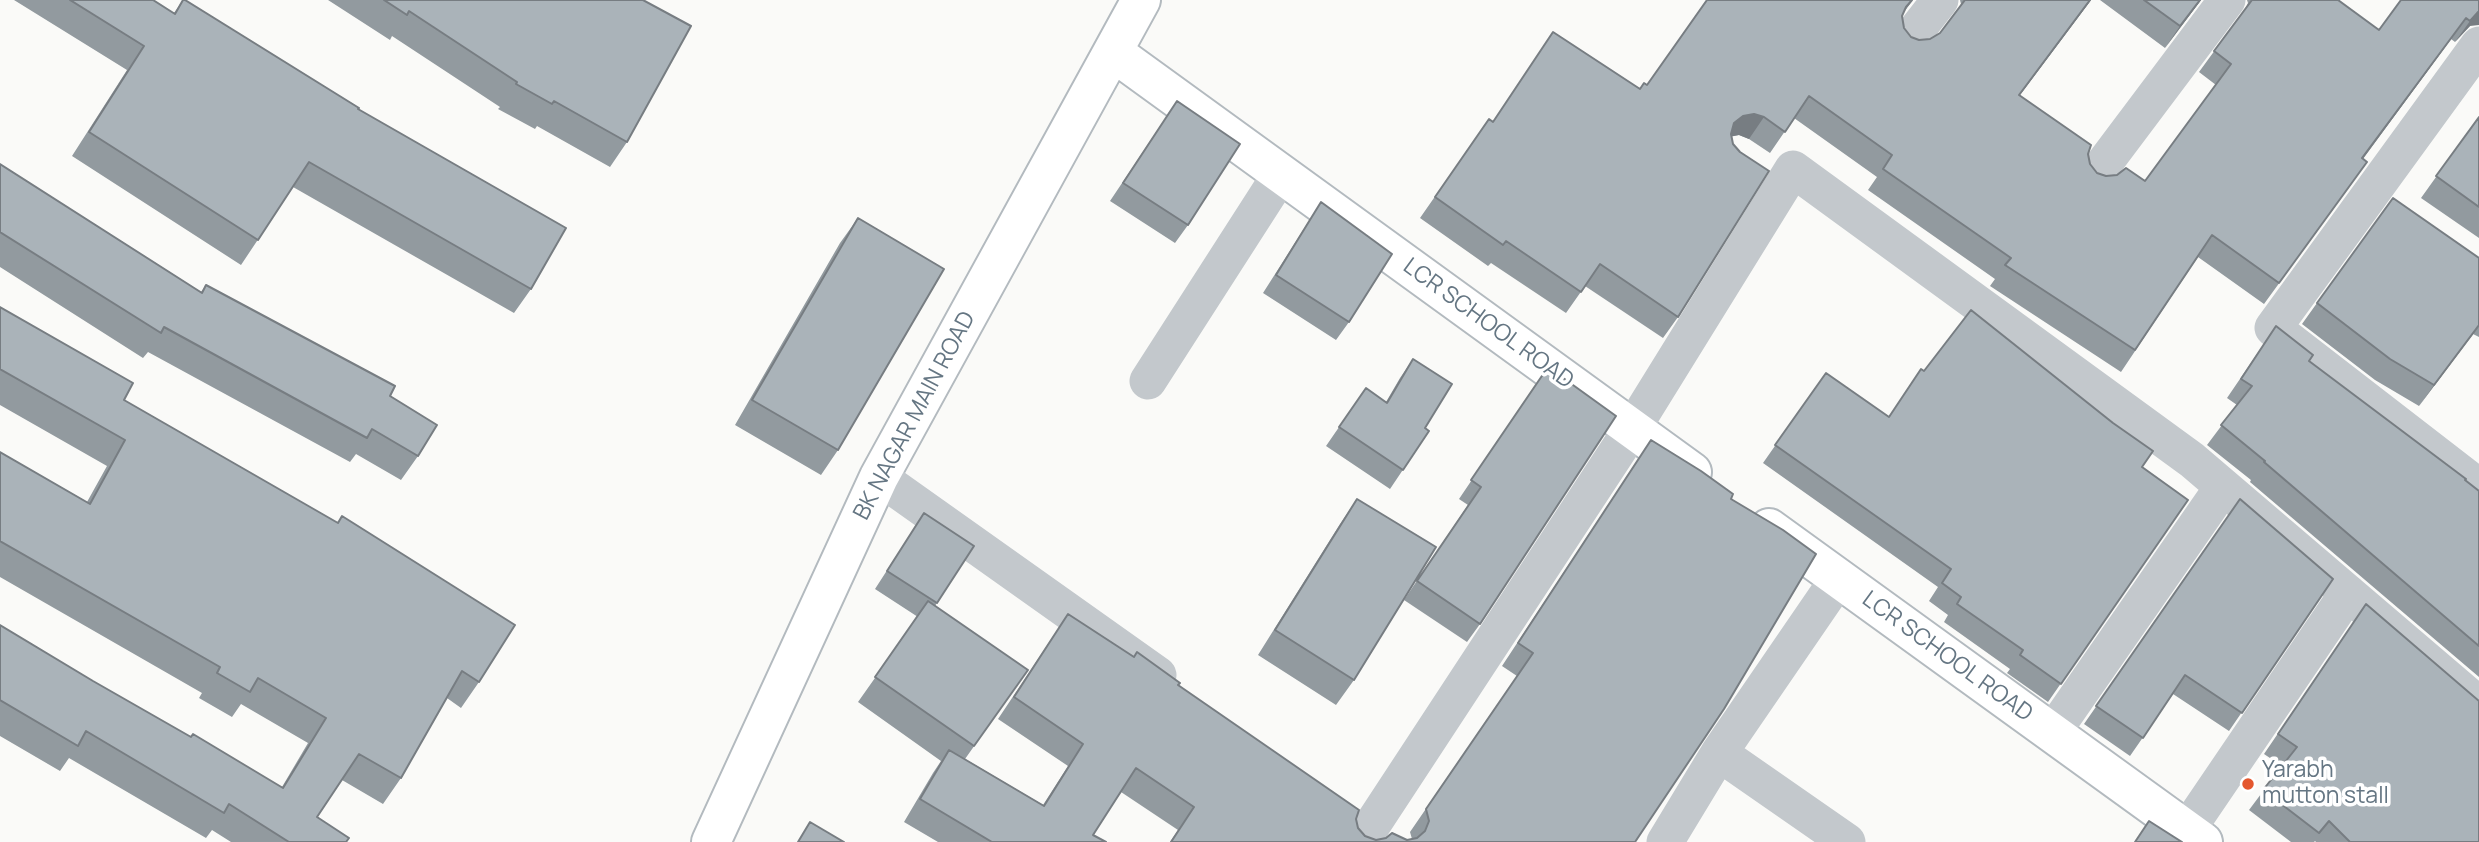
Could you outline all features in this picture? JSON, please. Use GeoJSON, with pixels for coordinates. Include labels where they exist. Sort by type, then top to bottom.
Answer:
{"type":"FeatureCollection","features":[{"type":"Feature","properties":{"kind":"street","name":"BK NAGAR MAIN ROAD"},"geometry":{"type":"LineString","coordinates":[[711,842],[879,477],[1141,0]]}},
{"type":"Feature","properties":{"kind":"street"},"geometry":{"type":"LineString","coordinates":[[1908,41],[1940,0]]}},
{"type":"Feature","properties":{"kind":"street"},"geometry":{"type":"LineString","coordinates":[[2094,177],[2227,0]]}},
{"type":"Feature","properties":{"kind":"street"},"geometry":{"type":"LineString","coordinates":[[2479,45],[2273,328],[2479,487]]}},
{"type":"Feature","properties":{"kind":"street","name":"LCR SCHOOL ROAD"},"geometry":{"type":"LineString","coordinates":[[1113,52],[2195,836]]}},
{"type":"Feature","properties":{"kind":"street"},"geometry":{"type":"LineString","coordinates":[[1368,830],[1632,429],[1770,179],[1793,169],[2181,452],[2479,705]]}},
{"type":"Feature","properties":{"kind":"street"},"geometry":{"type":"LineString","coordinates":[[1148,381],[1281,174]]}},
{"type":"Feature","properties":{"kind":"street"},"geometry":{"type":"LineString","coordinates":[[2373,190],[2405,212]]}},
{"type":"Feature","properties":{"kind":"street"},"geometry":{"type":"LineString","coordinates":[[879,477],[1181,691]]}},
{"type":"Feature","properties":{"kind":"street"},"geometry":{"type":"LineString","coordinates":[[2052,733],[2223,487]]}},
{"type":"Feature","properties":{"kind":"street"},"geometry":{"type":"LineString","coordinates":[[1665,842],[1718,753],[1839,578]]}},
{"type":"Feature","properties":{"kind":"street"},"geometry":{"type":"LineString","coordinates":[[2195,836],[2348,593]]}},
{"type":"Feature","properties":{"kind":"street"},"geometry":{"type":"LineString","coordinates":[[1718,753],[1847,842]]}},
{"type":"Feature","properties":{"kind":"building"},"geometry":{"type":"Polygon","coordinates":[[[70,0],[153,0],[175,14],[185,0],[358,109],[566,228],[531,289],[309,162],[258,240],[89,132],[144,46],[70,0]]]}},
{"type":"Feature","properties":{"kind":"building"},"geometry":{"type":"Polygon","coordinates":[[[384,0],[643,0],[691,26],[627,142],[554,101],[552,104],[516,84],[517,82],[409,11],[407,15],[384,0]]]}},
{"type":"Feature","properties":{"kind":"building"},"geometry":{"type":"Polygon","coordinates":[[[1707,0],[1912,0],[1902,16],[1904,28],[1911,37],[1919,40],[1930,39],[1940,33],[1965,0],[2090,0],[2019,95],[2091,145],[2088,154],[2090,164],[2097,173],[2117,175],[2126,168],[2145,181],[2231,64],[2214,51],[2252,0],[2338,0],[2379,30],[2401,0],[2479,0],[2479,11],[2470,21],[2466,18],[2362,158],[2367,162],[2279,283],[2212,235],[2135,350],[2005,265],[2011,258],[1883,169],[1892,155],[1809,96],[1785,132],[1764,117],[1754,114],[1743,116],[1734,123],[1731,134],[1733,144],[1740,152],[1769,171],[1678,317],[1600,264],[1581,292],[1506,241],[1503,245],[1435,197],[1489,119],[1493,122],[1553,32],[1640,89],[1644,83],[1647,85],[1707,0]]]}},
{"type":"Feature","properties":{"kind":"building"},"geometry":{"type":"Polygon","coordinates":[[[2144,0],[2200,0],[2180,26],[2144,0]]]}},
{"type":"Feature","properties":{"kind":"building"},"geometry":{"type":"Polygon","coordinates":[[[1177,101],[1240,144],[1188,225],[1123,183],[1177,101]]]}},
{"type":"Feature","properties":{"kind":"building"},"geometry":{"type":"Polygon","coordinates":[[[2479,117],[2479,207],[2436,176],[2479,117]]]}},
{"type":"Feature","properties":{"kind":"building"},"geometry":{"type":"Polygon","coordinates":[[[0,164],[202,293],[206,285],[395,386],[390,396],[437,425],[418,456],[372,429],[367,438],[164,327],[161,333],[0,232],[0,164]]]}},
{"type":"Feature","properties":{"kind":"building"},"geometry":{"type":"Polygon","coordinates":[[[2393,198],[2479,258],[2479,325],[2434,385],[2390,359],[2317,303],[2393,198]]]}},
{"type":"Feature","properties":{"kind":"building"},"geometry":{"type":"Polygon","coordinates":[[[1321,202],[1392,254],[1349,322],[1276,275],[1321,202]]]}},
{"type":"Feature","properties":{"kind":"building"},"geometry":{"type":"Polygon","coordinates":[[[858,218],[944,269],[838,450],[752,400],[858,218]]]}},
{"type":"Feature","properties":{"kind":"building"},"geometry":{"type":"Polygon","coordinates":[[[0,307],[133,383],[124,400],[338,523],[342,516],[515,625],[479,682],[462,671],[401,778],[359,754],[317,817],[349,838],[346,842],[289,842],[229,804],[224,813],[86,731],[78,746],[0,700],[0,625],[93,681],[191,737],[193,734],[283,788],[326,718],[258,678],[250,692],[217,673],[220,667],[0,541],[0,452],[90,504],[125,440],[0,369],[0,307]]]}},
{"type":"Feature","properties":{"kind":"building"},"geometry":{"type":"Polygon","coordinates":[[[1971,310],[2113,423],[2153,451],[2142,467],[2188,500],[2061,684],[2020,655],[2023,650],[1957,604],[1961,597],[1942,583],[1951,569],[1775,445],[1826,373],[1889,417],[1921,369],[1924,371],[1971,310]]]}},
{"type":"Feature","properties":{"kind":"building"},"geometry":{"type":"Polygon","coordinates":[[[2276,326],[2313,355],[2309,361],[2479,491],[2479,646],[2221,425],[2252,386],[2241,379],[2276,326]]]}},
{"type":"Feature","properties":{"kind":"building"},"geometry":{"type":"Polygon","coordinates":[[[1413,359],[1452,384],[1425,428],[1429,431],[1403,470],[1339,427],[1366,388],[1387,403],[1413,359]]]}},
{"type":"Feature","properties":{"kind":"building"},"geometry":{"type":"Polygon","coordinates":[[[1548,367],[1616,416],[1480,624],[1417,581],[1481,487],[1471,480],[1548,367]]]}},
{"type":"Feature","properties":{"kind":"building"},"geometry":{"type":"Polygon","coordinates":[[[1651,440],[1733,494],[1731,499],[1783,530],[1816,554],[1724,709],[1635,842],[1171,842],[1194,807],[1136,768],[1093,835],[1106,842],[992,842],[920,799],[949,750],[1044,806],[1083,744],[1014,697],[1068,614],[1134,657],[1137,652],[1180,683],[1178,685],[1359,810],[1356,819],[1358,828],[1365,836],[1376,840],[1386,838],[1392,833],[1407,840],[1417,838],[1425,831],[1429,821],[1426,809],[1533,653],[1518,643],[1651,440]]]}},
{"type":"Feature","properties":{"kind":"building"},"geometry":{"type":"Polygon","coordinates":[[[1357,499],[1436,547],[1354,680],[1275,630],[1357,499]]]}},
{"type":"Feature","properties":{"kind":"building"},"geometry":{"type":"Polygon","coordinates":[[[2240,499],[2333,579],[2242,713],[2185,675],[2143,738],[2096,706],[2240,499]]]}},
{"type":"Feature","properties":{"kind":"building"},"geometry":{"type":"Polygon","coordinates":[[[924,513],[974,546],[937,603],[887,571],[924,513]]]}},
{"type":"Feature","properties":{"kind":"building"},"geometry":{"type":"Polygon","coordinates":[[[928,601],[1028,670],[974,746],[875,677],[928,601]]]}},
{"type":"Feature","properties":{"kind":"building"},"geometry":{"type":"Polygon","coordinates":[[[2366,604],[2479,701],[2479,842],[2350,842],[2329,821],[2319,833],[2263,790],[2297,747],[2278,734],[2366,604]]]}},
{"type":"Feature","properties":{"kind":"building"},"geometry":{"type":"Polygon","coordinates":[[[2149,821],[2182,842],[2135,842],[2149,821]]]}},
{"type":"Feature","properties":{"kind":"building"},"geometry":{"type":"Polygon","coordinates":[[[810,822],[844,842],[798,842],[810,822]]]}},
{"type":"Feature","properties":{"kind":"place","name":"Yarabh mutton stall"},"geometry":{"type":"Point","coordinates":[2248,784]}}]}
